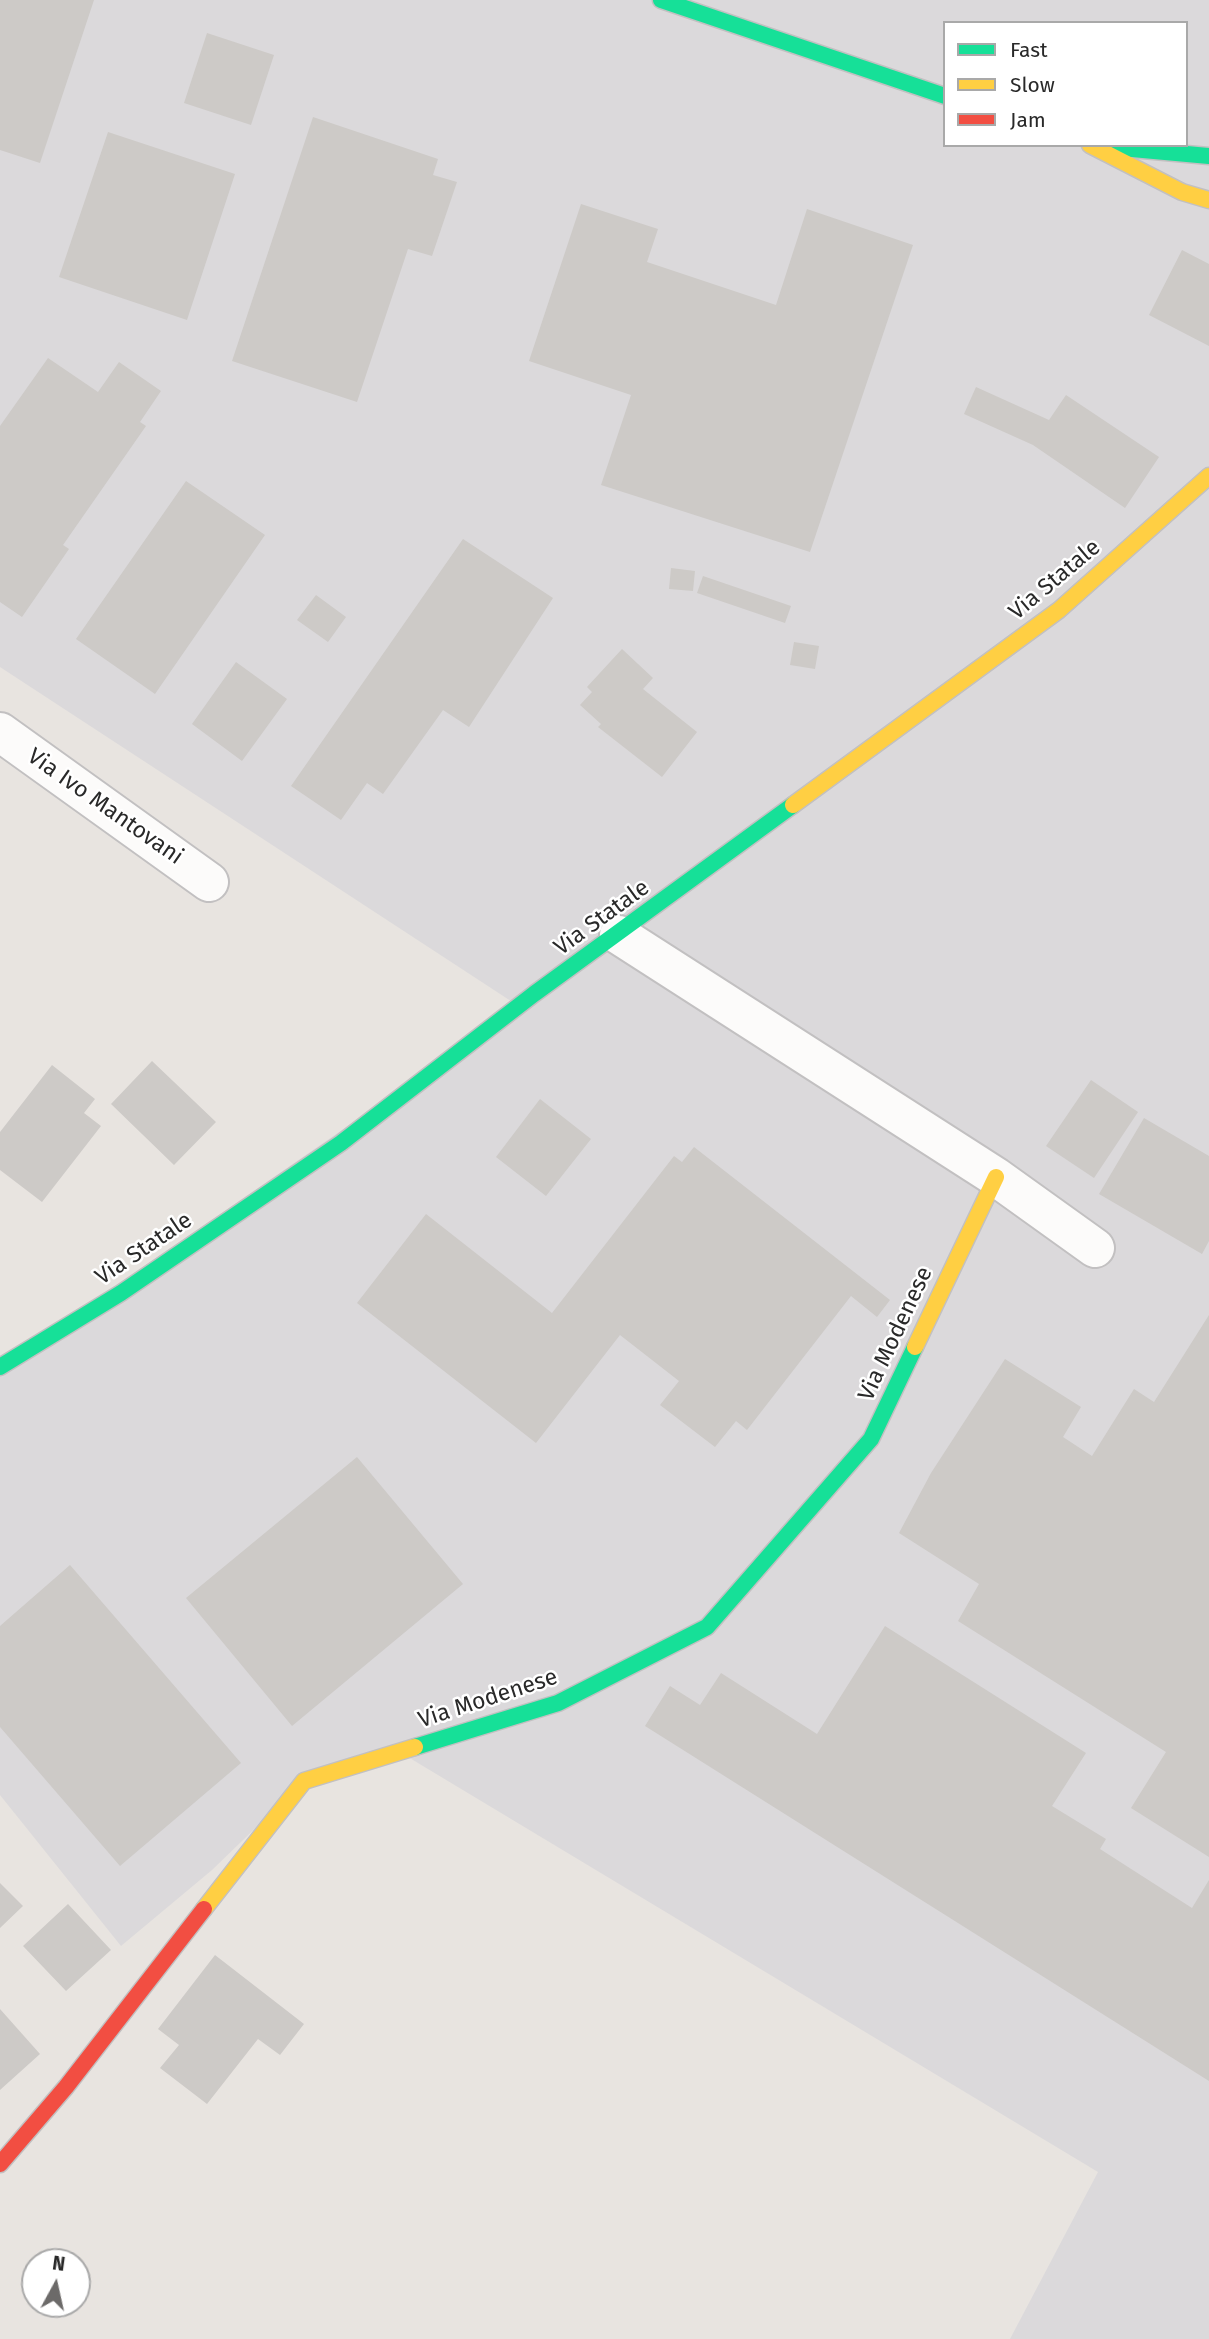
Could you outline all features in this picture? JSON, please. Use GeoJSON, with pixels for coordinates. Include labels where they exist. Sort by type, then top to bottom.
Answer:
{"type":"FeatureCollection","features":[{"type":"Feature","properties":{"kind":"street"},"geometry":{"type":"LineString","coordinates":[[661,0],[943,95]]}},
{"type":"Feature","properties":{"kind":"street"},"geometry":{"type":"LineString","coordinates":[[1094,147],[1182,192],[1209,200]]}},
{"type":"Feature","properties":{"kind":"street"},"geometry":{"type":"LineString","coordinates":[[1112,147],[1209,156]]}},
{"type":"Feature","properties":{"kind":"street","name":"Via Statale"},"geometry":{"type":"LineString","coordinates":[[0,1367],[121,1293],[341,1143],[534,994],[619,935],[1059,610],[1209,476]]}},
{"type":"Feature","properties":{"kind":"street","name":"Via Ivo Mantovani"},"geometry":{"type":"LineString","coordinates":[[0,733],[209,881]]}},
{"type":"Feature","properties":{"kind":"street"},"geometry":{"type":"LineString","coordinates":[[619,935],[996,1177],[1095,1248]]}},
{"type":"Feature","properties":{"kind":"street","name":"Via Modenese"},"geometry":{"type":"LineString","coordinates":[[0,2164],[66,2087],[304,1780],[558,1703],[707,1628],[871,1439],[996,1177]]}},
{"type":"Feature","properties":{"kind":"shaded area"},"geometry":{"type":"Polygon","coordinates":[[[0,0],[1209,0],[1209,2339],[1010,2339],[1098,2172],[408,1757],[304,1781],[212,1870],[121,1946],[0,1795],[0,1366],[520,1007],[0,667],[0,0]]]}},
{"type":"Feature","properties":{"kind":"building"},"geometry":{"type":"Polygon","coordinates":[[[0,0],[94,0],[40,163],[0,150],[0,0]]]}},
{"type":"Feature","properties":{"kind":"building"},"geometry":{"type":"Polygon","coordinates":[[[207,33],[274,55],[251,125],[184,103],[207,33]]]}},
{"type":"Feature","properties":{"kind":"building"},"geometry":{"type":"Polygon","coordinates":[[[313,117],[438,159],[433,175],[457,182],[432,256],[408,249],[357,402],[232,361],[313,117]]]}},
{"type":"Feature","properties":{"kind":"building"},"geometry":{"type":"Polygon","coordinates":[[[108,132],[235,174],[187,320],[59,277],[108,132]]]}},
{"type":"Feature","properties":{"kind":"building"},"geometry":{"type":"Polygon","coordinates":[[[581,204],[658,229],[647,262],[776,305],[807,209],[913,245],[810,552],[601,485],[631,395],[529,361],[581,204]]]}},
{"type":"Feature","properties":{"kind":"building"},"geometry":{"type":"Polygon","coordinates":[[[1182,250],[1209,264],[1209,346],[1149,315],[1182,250]]]}},
{"type":"Feature","properties":{"kind":"building"},"geometry":{"type":"Polygon","coordinates":[[[48,358],[98,392],[119,362],[161,391],[140,422],[146,426],[63,545],[69,549],[22,617],[0,602],[0,426],[48,358]]]}},
{"type":"Feature","properties":{"kind":"building"},"geometry":{"type":"Polygon","coordinates":[[[976,387],[1049,420],[1066,395],[1159,457],[1125,508],[1033,445],[964,414],[976,387]]]}},
{"type":"Feature","properties":{"kind":"building"},"geometry":{"type":"Polygon","coordinates":[[[186,481],[265,535],[155,694],[76,639],[186,481]]]}},
{"type":"Feature","properties":{"kind":"building"},"geometry":{"type":"Polygon","coordinates":[[[463,539],[553,598],[469,727],[443,710],[383,794],[367,783],[341,820],[291,786],[463,539]]]}},
{"type":"Feature","properties":{"kind":"building"},"geometry":{"type":"Polygon","coordinates":[[[671,568],[695,571],[693,591],[669,589],[671,568]]]}},
{"type":"Feature","properties":{"kind":"building"},"geometry":{"type":"Polygon","coordinates":[[[703,576],[791,606],[785,623],[697,593],[703,576]]]}},
{"type":"Feature","properties":{"kind":"building"},"geometry":{"type":"Polygon","coordinates":[[[316,595],[346,617],[328,642],[297,620],[316,595]]]}},
{"type":"Feature","properties":{"kind":"building"},"geometry":{"type":"Polygon","coordinates":[[[794,642],[819,646],[815,669],[790,665],[794,642]]]}},
{"type":"Feature","properties":{"kind":"building"},"geometry":{"type":"Polygon","coordinates":[[[622,649],[653,678],[643,689],[697,732],[662,777],[598,727],[601,724],[580,705],[592,692],[587,687],[622,649]]]}},
{"type":"Feature","properties":{"kind":"building"},"geometry":{"type":"Polygon","coordinates":[[[236,662],[287,699],[242,761],[192,724],[236,662]]]}},
{"type":"Feature","properties":{"kind":"building"},"geometry":{"type":"Polygon","coordinates":[[[152,1061],[216,1122],[174,1165],[111,1104],[152,1061]]]}},
{"type":"Feature","properties":{"kind":"building"},"geometry":{"type":"Polygon","coordinates":[[[52,1065],[95,1099],[84,1113],[101,1126],[42,1202],[0,1170],[0,1132],[52,1065]]]}},
{"type":"Feature","properties":{"kind":"building"},"geometry":{"type":"Polygon","coordinates":[[[1091,1080],[1138,1112],[1094,1178],[1046,1146],[1091,1080]]]}},
{"type":"Feature","properties":{"kind":"building"},"geometry":{"type":"Polygon","coordinates":[[[540,1099],[591,1139],[546,1196],[496,1157],[540,1099]]]}},
{"type":"Feature","properties":{"kind":"building"},"geometry":{"type":"Polygon","coordinates":[[[1144,1118],[1209,1156],[1209,1241],[1202,1254],[1099,1194],[1144,1118]]]}},
{"type":"Feature","properties":{"kind":"building"},"geometry":{"type":"Polygon","coordinates":[[[694,1147],[890,1300],[877,1317],[851,1296],[747,1430],[736,1421],[715,1447],[660,1405],[679,1381],[620,1335],[536,1443],[357,1303],[426,1214],[552,1313],[674,1156],[682,1162],[694,1147]]]}},
{"type":"Feature","properties":{"kind":"building"},"geometry":{"type":"Polygon","coordinates":[[[1209,1315],[1209,1857],[1131,1808],[1166,1752],[958,1621],[979,1584],[899,1533],[931,1473],[1005,1359],[1081,1407],[1063,1437],[1092,1456],[1134,1389],[1154,1402],[1209,1315]]]}},
{"type":"Feature","properties":{"kind":"building"},"geometry":{"type":"Polygon","coordinates":[[[357,1457],[463,1584],[292,1726],[186,1598],[357,1457]]]}},
{"type":"Feature","properties":{"kind":"building"},"geometry":{"type":"Polygon","coordinates":[[[70,1565],[241,1763],[120,1866],[0,1727],[0,1626],[70,1565]]]}},
{"type":"Feature","properties":{"kind":"building"},"geometry":{"type":"Polygon","coordinates":[[[885,1626],[1086,1753],[1052,1806],[1106,1839],[1100,1849],[1192,1908],[1209,1880],[1209,2081],[645,1726],[670,1686],[700,1705],[721,1673],[817,1734],[885,1626]]]}},
{"type":"Feature","properties":{"kind":"building"},"geometry":{"type":"Polygon","coordinates":[[[0,1883],[23,1906],[0,1928],[0,1883]]]}},
{"type":"Feature","properties":{"kind":"building"},"geometry":{"type":"Polygon","coordinates":[[[68,1904],[111,1950],[66,1991],[23,1946],[68,1904]]]}},
{"type":"Feature","properties":{"kind":"building"},"geometry":{"type":"Polygon","coordinates":[[[215,1955],[304,2024],[280,2055],[258,2039],[207,2104],[160,2068],[179,2045],[158,2029],[215,1955]]]}},
{"type":"Feature","properties":{"kind":"building"},"geometry":{"type":"Polygon","coordinates":[[[0,2009],[40,2054],[0,2090],[0,2009]]]}},
{"type":"Feature","properties":{"kind":"traffic: fast"},"geometry":{"type":"LineString","coordinates":[[661,0],[943,95]]}},
{"type":"Feature","properties":{"kind":"traffic: fast"},"geometry":{"type":"LineString","coordinates":[[1110,147],[1209,156]]}},
{"type":"Feature","properties":{"kind":"traffic: fast"},"geometry":{"type":"LineString","coordinates":[[0,1367],[121,1293],[341,1143],[534,994],[793,805]]}},
{"type":"Feature","properties":{"kind":"traffic: fast"},"geometry":{"type":"LineString","coordinates":[[415,1747],[558,1703],[707,1627],[871,1439],[915,1347]]}},
{"type":"Feature","properties":{"kind":"traffic: slow"},"geometry":{"type":"LineString","coordinates":[[1094,147],[1182,192],[1209,200]]}},
{"type":"Feature","properties":{"kind":"traffic: slow"},"geometry":{"type":"LineString","coordinates":[[793,805],[1059,610],[1209,476]]}},
{"type":"Feature","properties":{"kind":"traffic: slow"},"geometry":{"type":"LineString","coordinates":[[915,1347],[996,1177]]}},
{"type":"Feature","properties":{"kind":"traffic: slow"},"geometry":{"type":"LineString","coordinates":[[204,1909],[304,1781],[415,1747]]}},
{"type":"Feature","properties":{"kind":"traffic: jam"},"geometry":{"type":"LineString","coordinates":[[0,2164],[66,2087],[204,1909]]}}]}
